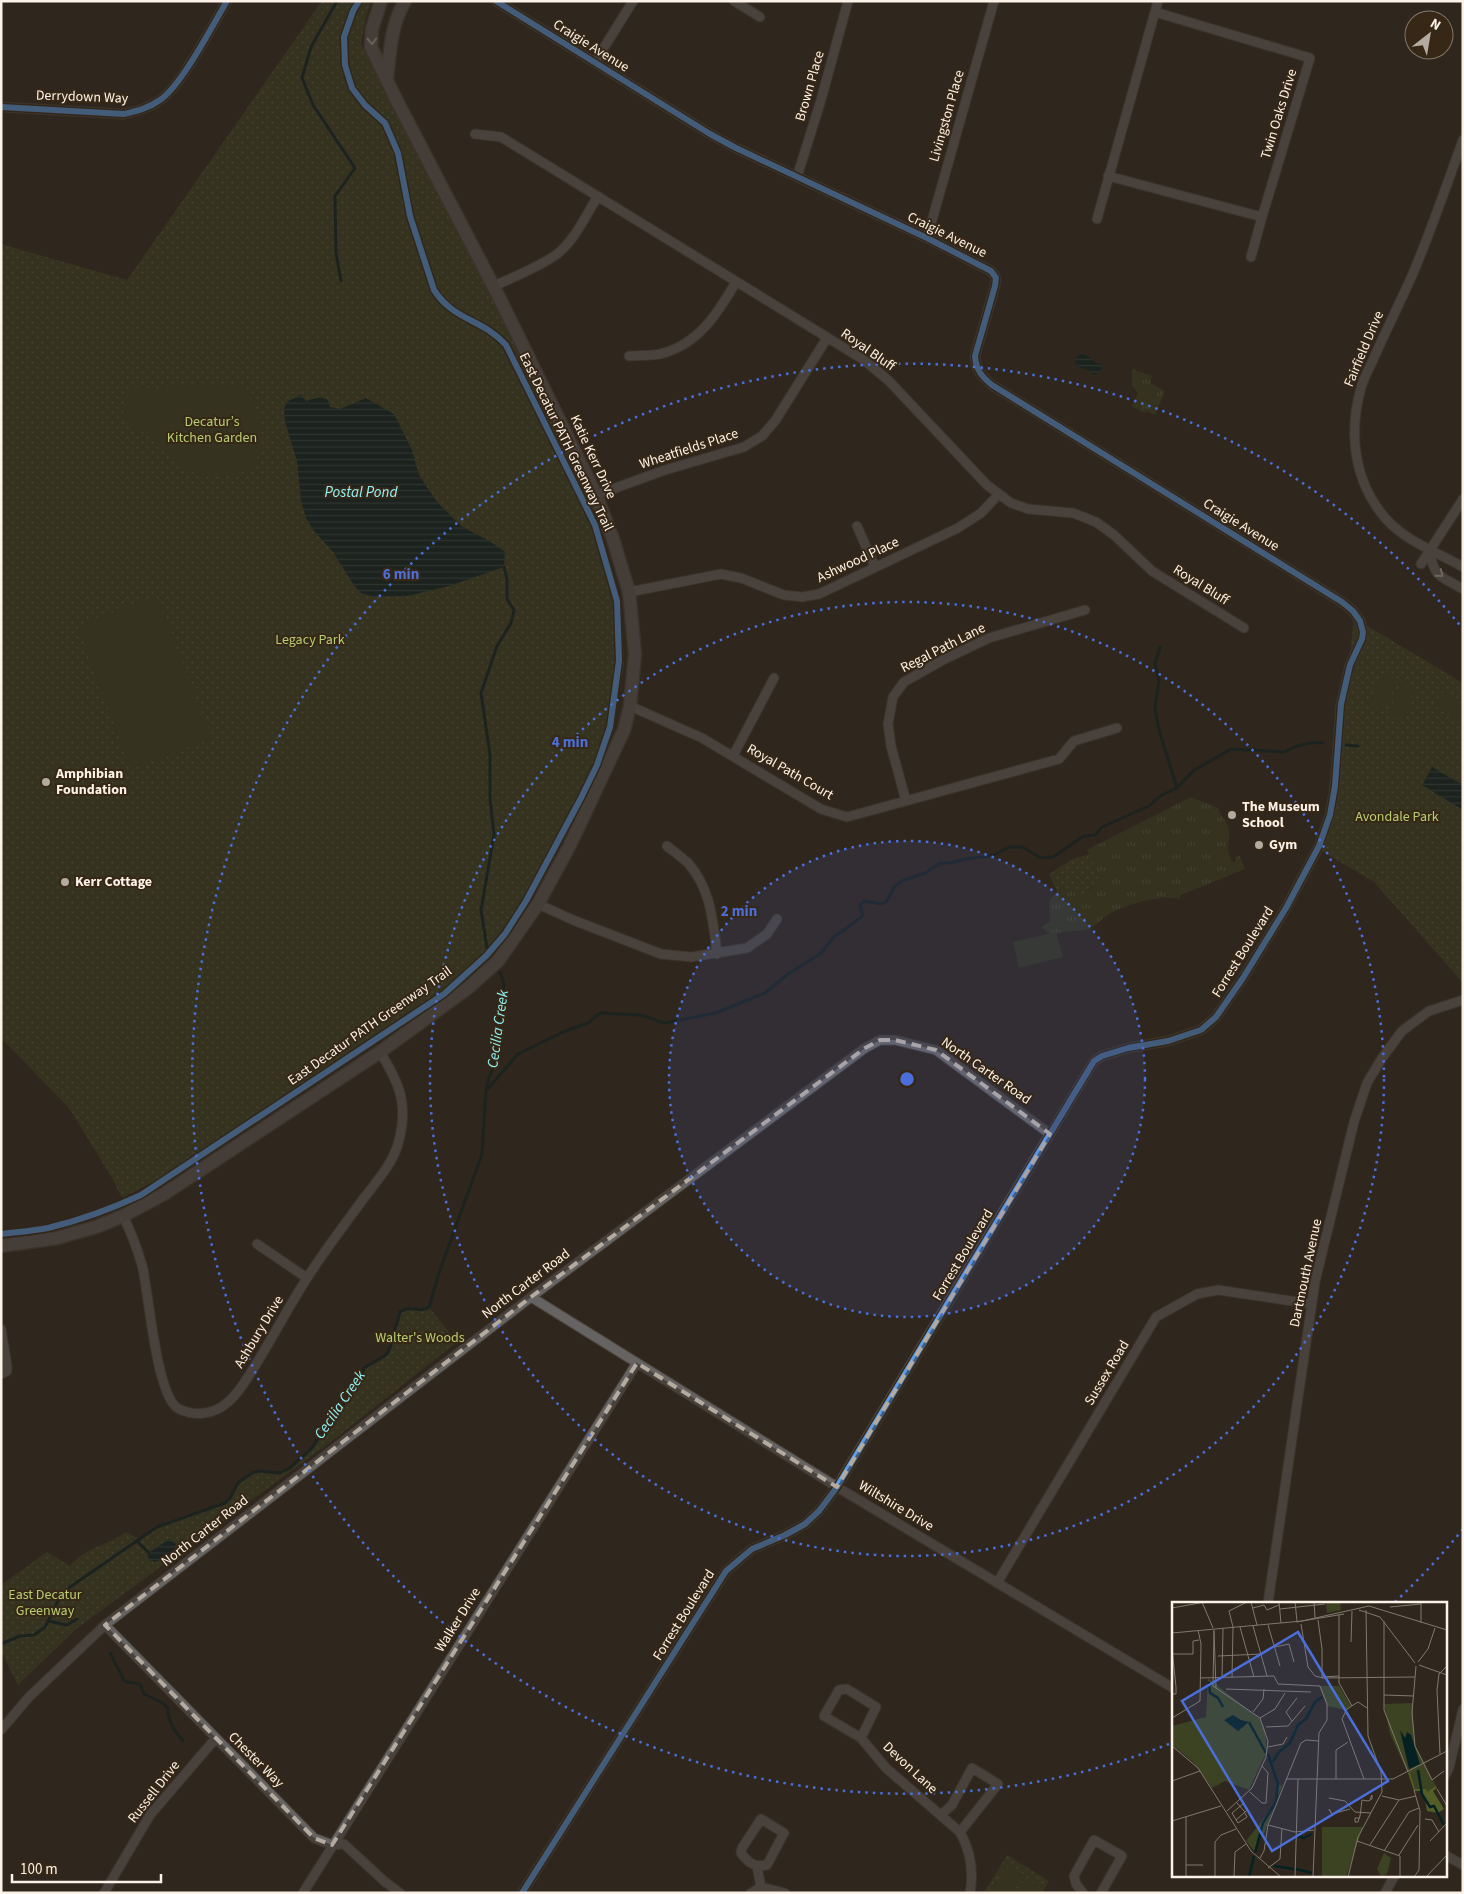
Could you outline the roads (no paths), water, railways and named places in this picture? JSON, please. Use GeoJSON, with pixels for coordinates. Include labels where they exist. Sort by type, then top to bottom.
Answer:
{"type":"FeatureCollection","features":[{"type":"Feature","properties":{"kind":"street","name":"Derrydown Way"},"geometry":{"type":"LineString","coordinates":[[1,107],[124,114],[144,109],[162,99],[181,77],[227,1]]}},
{"type":"Feature","properties":{"kind":"street","name":"Katie Kerr Drive"},"geometry":{"type":"LineString","coordinates":[[1,1246],[57,1238],[96,1227],[123,1216],[164,1194],[380,1052],[468,988],[492,966],[523,927],[538,904],[570,845],[624,730],[630,706],[635,654],[629,592],[613,539],[596,495],[494,286],[396,99],[372,46],[372,29],[381,1]]}},
{"type":"Feature","properties":{"kind":"street"},"geometry":{"type":"LineString","coordinates":[[387,78],[393,35],[399,11],[404,1]]}},
{"type":"Feature","properties":{"kind":"street"},"geometry":{"type":"LineString","coordinates":[[595,62],[633,1]]}},
{"type":"Feature","properties":{"kind":"street"},"geometry":{"type":"LineString","coordinates":[[734,1],[760,17]]}},
{"type":"Feature","properties":{"kind":"street","name":"Brown Place"},"geometry":{"type":"LineString","coordinates":[[797,177],[821,100],[848,1]]}},
{"type":"Feature","properties":{"kind":"street","name":"Livingston Place"},"geometry":{"type":"LineString","coordinates":[[927,238],[994,1]]}},
{"type":"Feature","properties":{"kind":"street"},"geometry":{"type":"LineString","coordinates":[[1097,219],[1158,1]]}},
{"type":"Feature","properties":{"kind":"street","name":"Craigie Avenue"},"geometry":{"type":"LineString","coordinates":[[502,3],[710,134],[927,238],[991,271],[996,278],[975,356],[976,366],[981,376],[992,385],[1342,602],[1360,621],[1363,632]]}},
{"type":"Feature","properties":{"kind":"street","name":"Twin Oaks Drive"},"geometry":{"type":"LineString","coordinates":[[1155,12],[1310,58],[1251,257]]}},
{"type":"Feature","properties":{"kind":"street","name":"Royal Bluff"},"geometry":{"type":"LineString","coordinates":[[475,134],[501,137],[864,360],[889,381],[986,485],[998,495],[1011,503],[1028,509],[1073,513],[1096,522],[1114,535],[1152,571],[1244,628]]}},
{"type":"Feature","properties":{"kind":"street","name":"Fairfield Drive"},"geometry":{"type":"LineString","coordinates":[[1463,140],[1413,272],[1361,387],[1354,422],[1358,469],[1373,501],[1387,520],[1401,533],[1463,567]]}},
{"type":"Feature","properties":{"kind":"street"},"geometry":{"type":"LineString","coordinates":[[1108,176],[1262,217]]}},
{"type":"Feature","properties":{"kind":"street"},"geometry":{"type":"LineString","coordinates":[[494,286],[533,268],[558,253],[571,239],[598,196]]}},
{"type":"Feature","properties":{"kind":"street"},"geometry":{"type":"LineString","coordinates":[[629,356],[660,354],[683,346],[704,330],[736,282]]}},
{"type":"Feature","properties":{"kind":"street","name":"Wheatfields Place"},"geometry":{"type":"LineString","coordinates":[[596,495],[665,470],[744,447],[762,436],[776,421],[827,338]]}},
{"type":"Feature","properties":{"kind":"street","name":"Ashwood Place"},"geometry":{"type":"LineString","coordinates":[[629,592],[721,574],[741,578],[784,596],[802,597],[818,594],[958,528],[981,513],[998,495]]}},
{"type":"Feature","properties":{"kind":"street"},"geometry":{"type":"LineString","coordinates":[[1421,564],[1463,499]]}},
{"type":"Feature","properties":{"kind":"street"},"geometry":{"type":"LineString","coordinates":[[858,526],[875,568]]}},
{"type":"Feature","properties":{"kind":"street"},"geometry":{"type":"LineString","coordinates":[[1430,550],[1433,569],[1436,574],[1463,589]]}},
{"type":"Feature","properties":{"kind":"street","name":"Regal Path Lane"},"geometry":{"type":"LineString","coordinates":[[906,801],[891,746],[888,724],[892,697],[904,682],[943,660],[989,638],[1085,610]]}},
{"type":"Feature","properties":{"kind":"street","name":"Forrest Boulevard"},"geometry":{"type":"LineString","coordinates":[[522,1893],[726,1571],[752,1549],[805,1524],[819,1511],[837,1487],[1094,1061],[1102,1056],[1128,1048],[1168,1041],[1201,1030],[1216,1017],[1243,978],[1286,908],[1325,832],[1335,786],[1342,697],[1350,665],[1362,639],[1363,632]]}},
{"type":"Feature","properties":{"kind":"street"},"geometry":{"type":"LineString","coordinates":[[732,756],[774,678]]}},
{"type":"Feature","properties":{"kind":"street","name":"Royal Path Court"},"geometry":{"type":"LineString","coordinates":[[630,706],[702,738],[822,808],[847,817],[1059,759],[1074,741],[1117,728]]}},
{"type":"Feature","properties":{"kind":"street"},"geometry":{"type":"LineString","coordinates":[[667,846],[688,863],[704,886],[712,910],[717,954]]}},
{"type":"Feature","properties":{"kind":"street"},"geometry":{"type":"LineString","coordinates":[[538,904],[573,920],[661,954],[691,957],[747,948],[767,934],[777,919]]}},
{"type":"Feature","properties":{"kind":"street","name":"Dartmouth Avenue"},"geometry":{"type":"LineString","coordinates":[[1268,1602],[1315,1282],[1354,1122],[1368,1083],[1382,1058],[1402,1031],[1429,1011],[1463,1000]]}},
{"type":"Feature","properties":{"kind":"street","name":"North Carter Road"},"geometry":{"type":"LineString","coordinates":[[1,1730],[29,1697],[105,1625],[531,1297],[857,1054],[880,1040],[895,1040],[936,1050],[1050,1134]]}},
{"type":"Feature","properties":{"kind":"street","name":"Ashbury Drive"},"geometry":{"type":"LineString","coordinates":[[123,1216],[133,1236],[142,1266],[165,1391],[177,1408],[198,1414],[213,1411],[227,1403],[246,1381],[307,1278],[385,1169],[398,1146],[403,1120],[402,1096],[393,1072],[380,1052]]}},
{"type":"Feature","properties":{"kind":"street"},"geometry":{"type":"LineString","coordinates":[[257,1244],[307,1278]]}},
{"type":"Feature","properties":{"kind":"street","name":"Sussex Road"},"geometry":{"type":"LineString","coordinates":[[997,1583],[1156,1317],[1197,1294],[1218,1290],[1312,1304]]}},
{"type":"Feature","properties":{"kind":"street","name":"Wiltshire Drive"},"geometry":{"type":"LineString","coordinates":[[531,1297],[837,1487],[1172,1687]]}},
{"type":"Feature","properties":{"kind":"street"},"geometry":{"type":"LineString","coordinates":[[1,1329],[7,1371],[1,1374]]}},
{"type":"Feature","properties":{"kind":"street","name":"Walker Drive"},"geometry":{"type":"LineString","coordinates":[[303,1893],[637,1363]]}},
{"type":"Feature","properties":{"kind":"street","name":"Chester Way"},"geometry":{"type":"LineString","coordinates":[[105,1625],[314,1838],[332,1845],[344,1844],[384,1881],[400,1893]]}},
{"type":"Feature","properties":{"kind":"street","name":"Devon Lane"},"geometry":{"type":"LineString","coordinates":[[861,1738],[876,1707],[847,1689],[840,1690],[824,1716],[861,1738],[886,1768],[960,1832],[970,1857],[972,1884],[970,1893]]}},
{"type":"Feature","properties":{"kind":"street"},"geometry":{"type":"LineString","coordinates":[[1446,1773],[1463,1709]]}},
{"type":"Feature","properties":{"kind":"street","name":"Russell Drive"},"geometry":{"type":"LineString","coordinates":[[104,1893],[150,1815],[216,1738]]}},
{"type":"Feature","properties":{"kind":"street","name":"Devon Lane"},"geometry":{"type":"LineString","coordinates":[[941,1815],[952,1805],[972,1768],[998,1784],[960,1832]]}},
{"type":"Feature","properties":{"kind":"street"},"geometry":{"type":"LineString","coordinates":[[760,1819],[784,1833],[767,1865],[757,1867],[747,1862],[741,1854],[742,1848],[760,1819]]}},
{"type":"Feature","properties":{"kind":"street"},"geometry":{"type":"LineString","coordinates":[[1083,1893],[1076,1884],[1074,1876],[1094,1840],[1122,1856],[1101,1893]]}},
{"type":"Feature","properties":{"kind":"street"},"geometry":{"type":"LineString","coordinates":[[1446,1856],[1463,1865]]}},
{"type":"Feature","properties":{"kind":"street"},"geometry":{"type":"LineString","coordinates":[[757,1867],[761,1887]]}},
{"type":"Feature","properties":{"kind":"street"},"geometry":{"type":"LineString","coordinates":[[1385,1893],[1394,1876]]}},
{"type":"Feature","properties":{"kind":"street"},"geometry":{"type":"LineString","coordinates":[[750,1893],[761,1887],[785,1893]]}},
{"type":"Feature","properties":{"kind":"water"},"geometry":{"type":"Polygon","coordinates":[[[1081,353],[1102,364],[1099,372],[1094,375],[1090,371],[1076,365],[1075,358],[1081,353]]]}},
{"type":"Feature","properties":{"kind":"water","name":"Postal Pond"},"geometry":{"type":"Polygon","coordinates":[[[301,395],[306,401],[320,397],[328,400],[330,407],[340,409],[366,398],[394,414],[412,450],[419,475],[437,502],[461,526],[505,552],[504,567],[449,586],[408,596],[375,597],[361,593],[353,584],[333,552],[314,531],[306,518],[301,501],[297,461],[285,422],[284,408],[288,401],[301,395]]]}},
{"type":"Feature","properties":{"kind":"water"},"geometry":{"type":"Polygon","coordinates":[[[1432,767],[1463,785],[1463,810],[1422,785],[1432,767]]]}},
{"type":"Feature","properties":{"kind":"water"},"geometry":{"type":"Polygon","coordinates":[[[169,1539],[176,1544],[173,1551],[165,1558],[155,1562],[149,1560],[147,1556],[150,1552],[169,1539]]]}},
{"type":"Feature","properties":{"kind":"waterway"},"geometry":{"type":"LineString","coordinates":[[337,1],[311,47],[302,78],[313,105],[355,168],[335,196],[336,253],[341,281]]}},
{"type":"Feature","properties":{"kind":"waterway","name":"Cecilia Creek"},"geometry":{"type":"LineString","coordinates":[[487,948],[481,910],[494,835],[490,798],[490,755],[481,693],[497,646],[511,623],[514,610],[507,599],[507,579],[504,567]]}},
{"type":"Feature","properties":{"kind":"waterway"},"geometry":{"type":"LineString","coordinates":[[1160,647],[1155,664],[1159,680],[1155,708],[1159,730],[1177,788]]}},
{"type":"Feature","properties":{"kind":"waterway"},"geometry":{"type":"LineString","coordinates":[[486,1091],[518,1054],[563,1032],[588,1023],[600,1013],[641,1015],[664,1023],[716,1013],[765,993],[788,974],[820,954],[834,937],[863,916],[860,905],[864,901],[881,904],[887,901],[894,887],[902,881],[925,873],[941,863],[991,856],[1010,847],[1022,847],[1041,858],[1053,857],[1084,836],[1095,835],[1102,827],[1149,806],[1160,796],[1177,788],[1193,771],[1231,749],[1284,752],[1303,744],[1323,743]]}},
{"type":"Feature","properties":{"kind":"waterway"},"geometry":{"type":"LineString","coordinates":[[1346,745],[1358,746]]}},
{"type":"Feature","properties":{"kind":"waterway","name":"Cecilia Creek"},"geometry":{"type":"LineString","coordinates":[[1,1644],[20,1636],[34,1635],[45,1627],[59,1599],[70,1587],[157,1527],[225,1503],[238,1483],[252,1473],[258,1471],[280,1473],[290,1468],[310,1450],[360,1382],[364,1368],[386,1355],[390,1348],[400,1312],[408,1309],[422,1310],[429,1307],[439,1273],[482,1154],[486,1091],[488,1080],[495,1064],[495,1030],[500,1019],[504,984],[500,972]]}},
{"type":"Feature","properties":{"kind":"waterway"},"geometry":{"type":"LineString","coordinates":[[137,1541],[149,1553]]}},
{"type":"Feature","properties":{"kind":"waterway"},"geometry":{"type":"LineString","coordinates":[[168,1555],[175,1559],[177,1563]]}},
{"type":"Feature","properties":{"kind":"waterway"},"geometry":{"type":"LineString","coordinates":[[48,1621],[67,1625],[77,1619]]}},
{"type":"Feature","properties":{"kind":"waterway"},"geometry":{"type":"LineString","coordinates":[[110,1653],[124,1680],[140,1684],[144,1694],[161,1702],[168,1708],[172,1726],[183,1741]]}},
{"type":"Feature","properties":{"kind":"place","name":"Amphibian Foundation"},"geometry":{"type":"Point","coordinates":[46,782]}},
{"type":"Feature","properties":{"kind":"place","name":"The Museum School"},"geometry":{"type":"Point","coordinates":[1232,815]}},
{"type":"Feature","properties":{"kind":"place","name":"Gym"},"geometry":{"type":"Point","coordinates":[1259,845]}},
{"type":"Feature","properties":{"kind":"place","name":"Kerr Cottage"},"geometry":{"type":"Point","coordinates":[65,882]}},
{"type":"Feature","properties":{"kind":"park label","name":"Decatur’s Kitchen Garden"},"geometry":{"type":"Point","coordinates":[212,430]}},
{"type":"Feature","properties":{"kind":"park label","name":"Legacy Park"},"geometry":{"type":"Point","coordinates":[310,640]}},
{"type":"Feature","properties":{"kind":"park label","name":"Avondale Park"},"geometry":{"type":"Point","coordinates":[1397,817]}},
{"type":"Feature","properties":{"kind":"park label","name":"Walter's Woods"},"geometry":{"type":"Point","coordinates":[420,1338]}},
{"type":"Feature","properties":{"kind":"park label","name":"East Decatur Greenway"},"geometry":{"type":"Point","coordinates":[45,1604]}}]}
